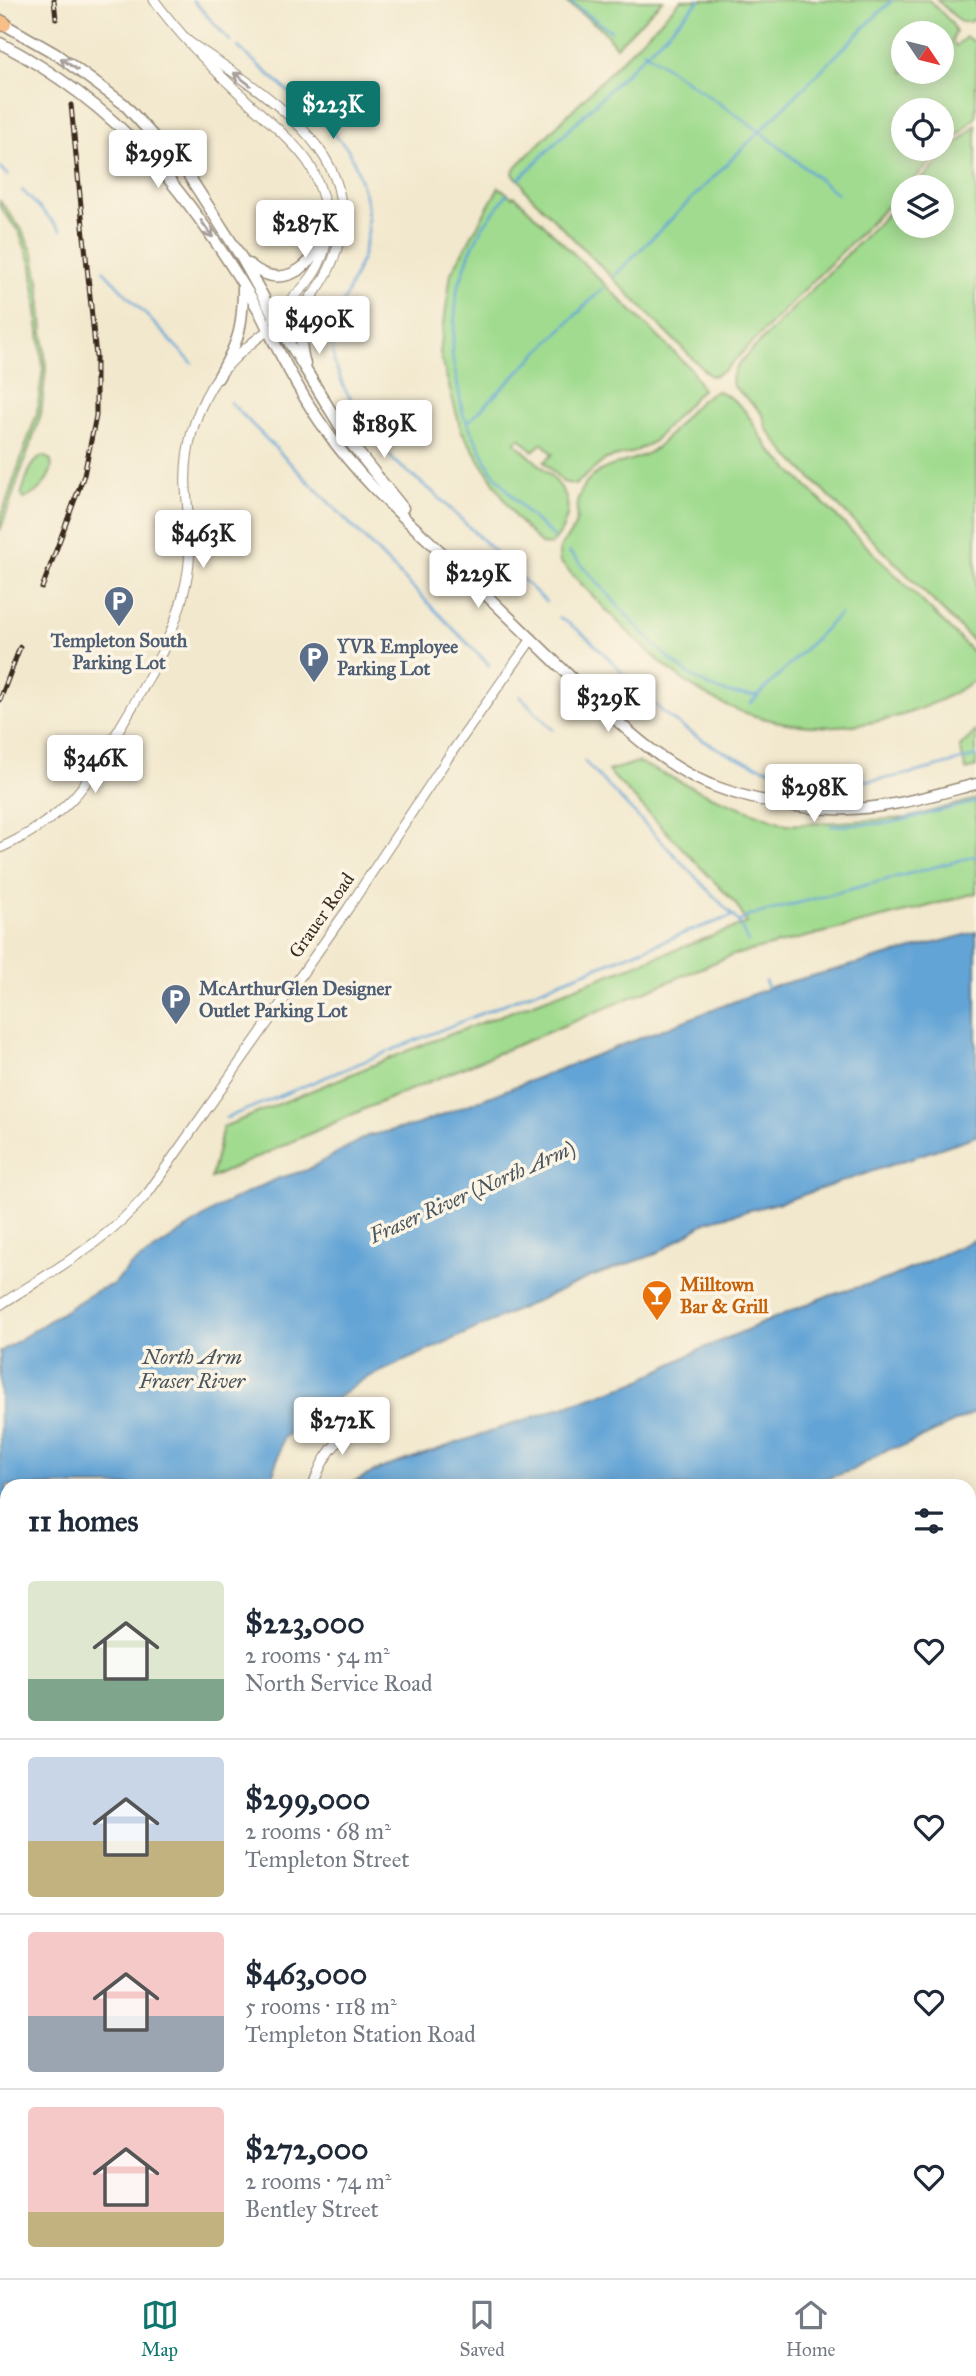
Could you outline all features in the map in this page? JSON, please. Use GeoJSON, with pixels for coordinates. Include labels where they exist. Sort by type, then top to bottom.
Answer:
{"type":"FeatureCollection","features":[{"type":"Feature","properties":{"kind":"street"},"geometry":{"type":"LineString","coordinates":[[154,0],[214,70],[303,156],[319,183],[327,225],[308,263],[300,271],[283,276],[267,275],[257,271],[241,257]]}},
{"type":"Feature","properties":{"kind":"street"},"geometry":{"type":"LineString","coordinates":[[1,23],[56,54],[124,104],[187,173],[241,257],[316,389],[365,462],[434,544]]}},
{"type":"Feature","properties":{"kind":"street"},"geometry":{"type":"LineString","coordinates":[[189,42],[293,119],[311,136],[330,166],[340,196],[341,228],[332,264],[304,312],[300,334],[302,354],[316,389]]}},
{"type":"Feature","properties":{"kind":"street"},"geometry":{"type":"LineString","coordinates":[[0,43],[77,90],[103,110],[149,154],[209,231],[243,285],[314,413],[353,467],[531,640],[645,745],[710,784],[773,804],[836,810],[919,799],[976,784]]}},
{"type":"Feature","properties":{"kind":"street"},"geometry":{"type":"LineString","coordinates":[[268,330],[274,314],[299,293],[316,272],[328,240],[326,211]]}},
{"type":"Feature","properties":{"kind":"street"},"geometry":{"type":"LineString","coordinates":[[0,848],[24,837],[76,795],[93,773],[142,691],[164,648],[182,600],[189,563],[186,471],[189,446],[199,412],[239,338],[243,321],[243,285]]}},
{"type":"Feature","properties":{"kind":"street"},"geometry":{"type":"LineString","coordinates":[[218,378],[268,330],[280,325],[312,296]]}},
{"type":"Feature","properties":{"kind":"street","name":"Grauer Road"},"geometry":{"type":"LineString","coordinates":[[0,1305],[92,1247],[129,1215],[148,1193],[347,910],[447,758],[531,640]]}},
{"type":"Feature","properties":{"kind":"street"},"geometry":{"type":"LineString","coordinates":[[315,1479],[329,1450],[360,1423]]}},
{"type":"Feature","properties":{"kind":"green space"},"geometry":{"type":"Polygon","coordinates":[[[563,0],[663,0],[616,47],[602,29],[563,0]]]}},
{"type":"Feature","properties":{"kind":"green space"},"geometry":{"type":"Polygon","coordinates":[[[681,0],[929,0],[950,21],[891,21],[891,84],[954,84],[954,44],[956,46],[966,37],[976,43],[976,117],[954,139],[954,98],[891,98],[891,161],[932,161],[918,175],[891,175],[891,202],[726,369],[716,375],[710,376],[524,189],[523,184],[513,174],[514,169],[681,0]]]}},
{"type":"Feature","properties":{"kind":"green space"},"geometry":{"type":"Polygon","coordinates":[[[937,0],[976,0],[976,18],[961,22],[937,0]]]}},
{"type":"Feature","properties":{"kind":"green space"},"geometry":{"type":"Polygon","coordinates":[[[976,125],[976,644],[787,454],[767,429],[763,415],[732,382],[734,372],[743,359],[891,210],[891,238],[954,238],[954,175],[926,175],[940,161],[954,161],[954,147],[976,125]]]}},
{"type":"Feature","properties":{"kind":"green space"},"geometry":{"type":"Polygon","coordinates":[[[499,187],[512,197],[515,196],[691,369],[702,389],[653,442],[634,452],[606,459],[575,485],[563,482],[544,462],[553,454],[542,443],[533,451],[520,438],[515,442],[553,478],[566,498],[568,509],[564,526],[550,545],[541,544],[516,518],[461,430],[440,353],[451,273],[499,187]]]}},
{"type":"Feature","properties":{"kind":"green space"},"geometry":{"type":"Polygon","coordinates":[[[0,201],[22,230],[34,255],[39,282],[46,369],[41,414],[0,531],[0,520],[37,413],[43,369],[32,265],[19,232],[0,207],[0,201]]]}},
{"type":"Feature","properties":{"kind":"green space"},"geometry":{"type":"Polygon","coordinates":[[[718,391],[738,403],[771,451],[976,655],[976,679],[943,699],[907,714],[870,723],[832,726],[794,724],[756,717],[721,703],[670,670],[637,641],[560,562],[561,546],[576,522],[578,499],[593,476],[656,448],[702,400],[718,391]]]}},
{"type":"Feature","properties":{"kind":"green space"},"geometry":{"type":"Polygon","coordinates":[[[43,456],[51,460],[48,478],[39,489],[23,499],[21,495],[29,473],[34,463],[43,456]]]}},
{"type":"Feature","properties":{"kind":"green space"},"geometry":{"type":"Polygon","coordinates":[[[976,731],[976,767],[966,770],[960,747],[976,731]]]}},
{"type":"Feature","properties":{"kind":"green space"},"geometry":{"type":"Polygon","coordinates":[[[638,762],[711,796],[787,825],[907,818],[976,799],[976,893],[730,956],[369,1107],[211,1178],[223,1127],[422,1045],[747,923],[736,904],[608,771],[638,762]]]}},
{"type":"Feature","properties":{"kind":"water","name":"North Arm Fraser River"},"geometry":{"type":"Polygon","coordinates":[[[976,932],[976,1136],[785,1201],[708,1221],[656,1254],[588,1278],[362,1380],[283,1438],[272,1479],[0,1479],[0,1352],[96,1291],[114,1284],[130,1266],[222,1205],[276,1179],[307,1170],[367,1136],[416,1125],[774,986],[976,932]]]}},
{"type":"Feature","properties":{"kind":"water"},"geometry":{"type":"Polygon","coordinates":[[[976,1239],[976,1412],[904,1446],[888,1449],[853,1470],[825,1479],[360,1479],[380,1469],[637,1382],[697,1351],[824,1297],[890,1278],[976,1239]]]}},
{"type":"Feature","properties":{"kind":"waterway"},"geometry":{"type":"LineString","coordinates":[[193,0],[230,41]]}},
{"type":"Feature","properties":{"kind":"waterway"},"geometry":{"type":"LineString","coordinates":[[567,0],[611,31]]}},
{"type":"Feature","properties":{"kind":"waterway"},"geometry":{"type":"LineString","coordinates":[[519,179],[700,0]]}},
{"type":"Feature","properties":{"kind":"waterway"},"geometry":{"type":"LineString","coordinates":[[614,276],[892,0]]}},
{"type":"Feature","properties":{"kind":"waterway"},"geometry":{"type":"LineString","coordinates":[[238,47],[319,119],[348,149],[357,169],[367,203],[368,232],[362,258],[335,322],[333,345],[334,362],[345,390],[394,461],[433,492],[546,602]]}},
{"type":"Feature","properties":{"kind":"waterway"},"geometry":{"type":"LineString","coordinates":[[643,51],[760,131],[837,194]]}},
{"type":"Feature","properties":{"kind":"waterway"},"geometry":{"type":"LineString","coordinates":[[0,167],[8,176]]}},
{"type":"Feature","properties":{"kind":"waterway"},"geometry":{"type":"LineString","coordinates":[[22,190],[61,230]]}},
{"type":"Feature","properties":{"kind":"waterway"},"geometry":{"type":"LineString","coordinates":[[507,194],[482,228],[470,252],[457,291],[452,355],[463,414],[491,470],[526,512],[554,537]]}},
{"type":"Feature","properties":{"kind":"waterway"},"geometry":{"type":"LineString","coordinates":[[103,270],[192,363]]}},
{"type":"Feature","properties":{"kind":"waterway"},"geometry":{"type":"LineString","coordinates":[[469,421],[603,288]]}},
{"type":"Feature","properties":{"kind":"waterway"},"geometry":{"type":"LineString","coordinates":[[230,402],[489,665]]}},
{"type":"Feature","properties":{"kind":"waterway"},"geometry":{"type":"LineString","coordinates":[[569,552],[642,632],[684,670],[705,684],[726,692],[758,696]]}},
{"type":"Feature","properties":{"kind":"waterway"},"geometry":{"type":"LineString","coordinates":[[751,703],[840,614]]}},
{"type":"Feature","properties":{"kind":"waterway"},"geometry":{"type":"LineString","coordinates":[[559,617],[589,639],[673,720],[697,736],[748,762],[803,777],[860,781],[910,774],[976,756]]}},
{"type":"Feature","properties":{"kind":"waterway"},"geometry":{"type":"LineString","coordinates":[[520,696],[553,730]]}},
{"type":"Feature","properties":{"kind":"waterway"},"geometry":{"type":"LineString","coordinates":[[584,761],[738,921],[748,942]]}},
{"type":"Feature","properties":{"kind":"waterway"},"geometry":{"type":"LineString","coordinates":[[831,826],[890,823],[976,802]]}},
{"type":"Feature","properties":{"kind":"waterway"},"geometry":{"type":"LineString","coordinates":[[739,922],[749,916],[976,856]]}},
{"type":"Feature","properties":{"kind":"waterway"},"geometry":{"type":"LineString","coordinates":[[226,1118],[531,993],[733,916]]}},
{"type":"Feature","properties":{"kind":"waterway"},"geometry":{"type":"LineString","coordinates":[[765,981],[768,988]]}},
{"type":"Feature","properties":{"kind":"railway"},"geometry":{"type":"LineString","coordinates":[[54,0],[56,19]]}},
{"type":"Feature","properties":{"kind":"railway"},"geometry":{"type":"LineString","coordinates":[[42,588],[84,475],[96,416],[96,357],[71,105]]}},
{"type":"Feature","properties":{"kind":"railway"},"geometry":{"type":"LineString","coordinates":[[0,700],[20,647]]}},
{"type":"Feature","properties":{"kind":"place","name":"Templeton South Parking Lot"},"geometry":{"type":"Point","coordinates":[119,628]}},
{"type":"Feature","properties":{"kind":"place","name":"YVR Employee Parking Lot"},"geometry":{"type":"Point","coordinates":[314,684]}},
{"type":"Feature","properties":{"kind":"place","name":"McArthurGlen Designer Outlet Parking Lot"},"geometry":{"type":"Point","coordinates":[176,1026]}},
{"type":"Feature","properties":{"kind":"place","name":"Milltown Bar & Grill"},"geometry":{"type":"Point","coordinates":[657,1322]}},
{"type":"Feature","properties":{"kind":"water label","name":"Fraser River (North Arm)"},"geometry":{"type":"Point","coordinates":[472,1192]}}]}
